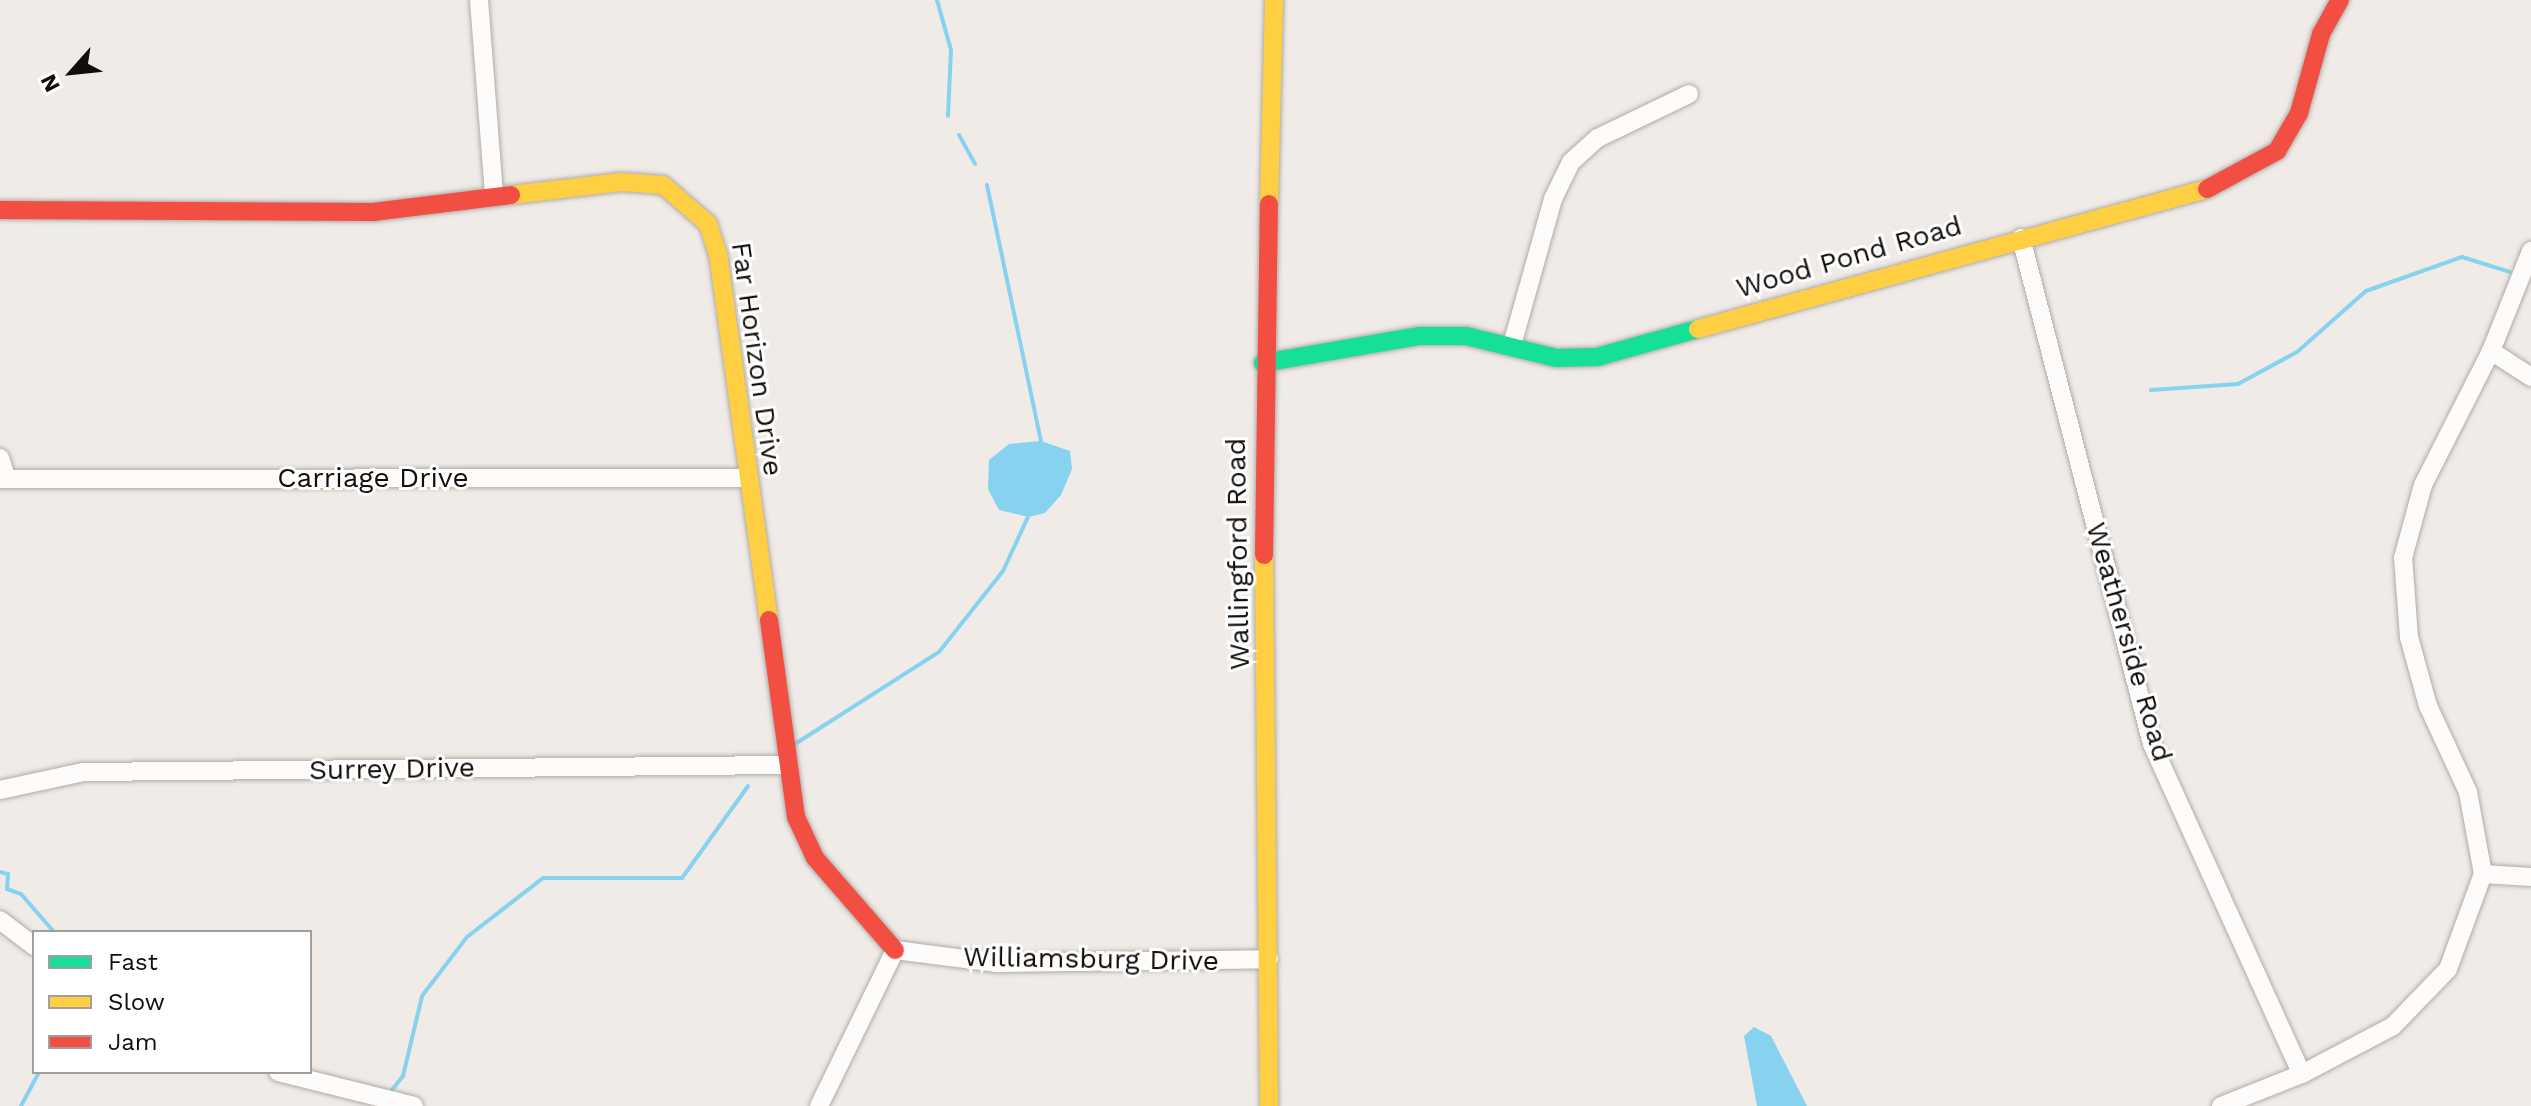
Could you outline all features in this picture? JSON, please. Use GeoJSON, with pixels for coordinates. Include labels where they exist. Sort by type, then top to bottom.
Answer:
{"type":"FeatureCollection","features":[{"type":"Feature","properties":{"kind":"street"},"geometry":{"type":"LineString","coordinates":[[479,0],[494,196]]}},
{"type":"Feature","properties":{"kind":"street","name":"Wallingford Road"},"geometry":{"type":"LineString","coordinates":[[1269,1106],[1263,363],[1274,0]]}},
{"type":"Feature","properties":{"kind":"street","name":"Wood Pond Road"},"geometry":{"type":"LineString","coordinates":[[1263,363],[1420,336],[1512,345],[1556,358],[1597,357],[2216,186],[2266,161],[2299,113],[2321,34],[2340,0]]}},
{"type":"Feature","properties":{"kind":"street"},"geometry":{"type":"LineString","coordinates":[[1512,345],[1553,199],[1571,162],[1598,138],[1689,94]]}},
{"type":"Feature","properties":{"kind":"street","name":"Far Horizon Drive"},"geometry":{"type":"LineString","coordinates":[[0,210],[373,212],[621,182],[663,185],[690,203],[708,224],[718,254],[746,478],[796,817],[815,858],[895,950]]}},
{"type":"Feature","properties":{"kind":"street","name":"Weatherside Road"},"geometry":{"type":"LineString","coordinates":[[2021,238],[2152,744],[2302,1074]]}},
{"type":"Feature","properties":{"kind":"street"},"geometry":{"type":"LineString","coordinates":[[2221,1106],[2302,1074],[2393,1026],[2448,969],[2483,874],[2468,792],[2428,706],[2409,637],[2403,558],[2423,485],[2491,351],[2531,251]]}},
{"type":"Feature","properties":{"kind":"street"},"geometry":{"type":"LineString","coordinates":[[2491,351],[2531,377]]}},
{"type":"Feature","properties":{"kind":"street"},"geometry":{"type":"LineString","coordinates":[[0,458],[3,479]]}},
{"type":"Feature","properties":{"kind":"street","name":"Carriage Drive"},"geometry":{"type":"LineString","coordinates":[[3,479],[746,478]]}},
{"type":"Feature","properties":{"kind":"street","name":"Surrey Drive"},"geometry":{"type":"LineString","coordinates":[[0,790],[83,772],[786,765]]}},
{"type":"Feature","properties":{"kind":"street"},"geometry":{"type":"LineString","coordinates":[[2483,874],[2531,877]]}},
{"type":"Feature","properties":{"kind":"street"},"geometry":{"type":"LineString","coordinates":[[0,920],[32,944]]}},
{"type":"Feature","properties":{"kind":"street"},"geometry":{"type":"LineString","coordinates":[[819,1106],[895,950]]}},
{"type":"Feature","properties":{"kind":"street","name":"Williamsburg Drive"},"geometry":{"type":"LineString","coordinates":[[895,950],[1012,964],[1269,959]]}},
{"type":"Feature","properties":{"kind":"street"},"geometry":{"type":"LineString","coordinates":[[286,1074],[414,1106]]}},
{"type":"Feature","properties":{"kind":"water"},"geometry":{"type":"Polygon","coordinates":[[[1041,441],[1070,451],[1072,469],[1061,495],[1045,513],[1028,517],[999,510],[988,489],[989,460],[1009,444],[1041,441]]]}},
{"type":"Feature","properties":{"kind":"water"},"geometry":{"type":"Polygon","coordinates":[[[1754,1027],[1771,1036],[1807,1106],[1757,1106],[1744,1036],[1754,1027]]]}},
{"type":"Feature","properties":{"kind":"waterway"},"geometry":{"type":"LineString","coordinates":[[937,0],[951,50],[948,116]]}},
{"type":"Feature","properties":{"kind":"waterway"},"geometry":{"type":"LineString","coordinates":[[959,135],[975,164]]}},
{"type":"Feature","properties":{"kind":"waterway"},"geometry":{"type":"LineString","coordinates":[[987,185],[1041,441]]}},
{"type":"Feature","properties":{"kind":"waterway"},"geometry":{"type":"LineString","coordinates":[[2151,390],[2238,384],[2297,352],[2366,291],[2462,257],[2510,272]]}},
{"type":"Feature","properties":{"kind":"waterway"},"geometry":{"type":"LineString","coordinates":[[795,744],[939,652],[1003,571],[1028,517]]}},
{"type":"Feature","properties":{"kind":"waterway"},"geometry":{"type":"LineString","coordinates":[[392,1090],[403,1076],[422,996],[467,937],[543,878],[682,878],[748,786]]}},
{"type":"Feature","properties":{"kind":"waterway"},"geometry":{"type":"LineString","coordinates":[[0,872],[8,874],[7,889],[21,894],[52,930]]}},
{"type":"Feature","properties":{"kind":"waterway"},"geometry":{"type":"LineString","coordinates":[[21,1106],[38,1074]]}},
{"type":"Feature","properties":{"kind":"traffic: fast"},"geometry":{"type":"LineString","coordinates":[[1263,363],[1420,336],[1466,336],[1556,358],[1597,357],[1698,329]]}},
{"type":"Feature","properties":{"kind":"traffic: slow"},"geometry":{"type":"LineString","coordinates":[[1269,204],[1274,0]]}},
{"type":"Feature","properties":{"kind":"traffic: slow"},"geometry":{"type":"LineString","coordinates":[[511,195],[621,182],[663,185],[708,224],[718,254],[769,620]]}},
{"type":"Feature","properties":{"kind":"traffic: slow"},"geometry":{"type":"LineString","coordinates":[[1698,329],[2207,189]]}},
{"type":"Feature","properties":{"kind":"traffic: slow"},"geometry":{"type":"LineString","coordinates":[[1264,555],[1269,1106]]}},
{"type":"Feature","properties":{"kind":"traffic: jam"},"geometry":{"type":"LineString","coordinates":[[2207,189],[2277,151],[2299,113],[2321,34],[2340,0]]}},
{"type":"Feature","properties":{"kind":"traffic: jam"},"geometry":{"type":"LineString","coordinates":[[0,210],[373,212],[511,195]]}},
{"type":"Feature","properties":{"kind":"traffic: jam"},"geometry":{"type":"LineString","coordinates":[[1264,555],[1269,204]]}},
{"type":"Feature","properties":{"kind":"traffic: jam"},"geometry":{"type":"LineString","coordinates":[[769,620],[796,817],[815,858],[895,950]]}}]}
